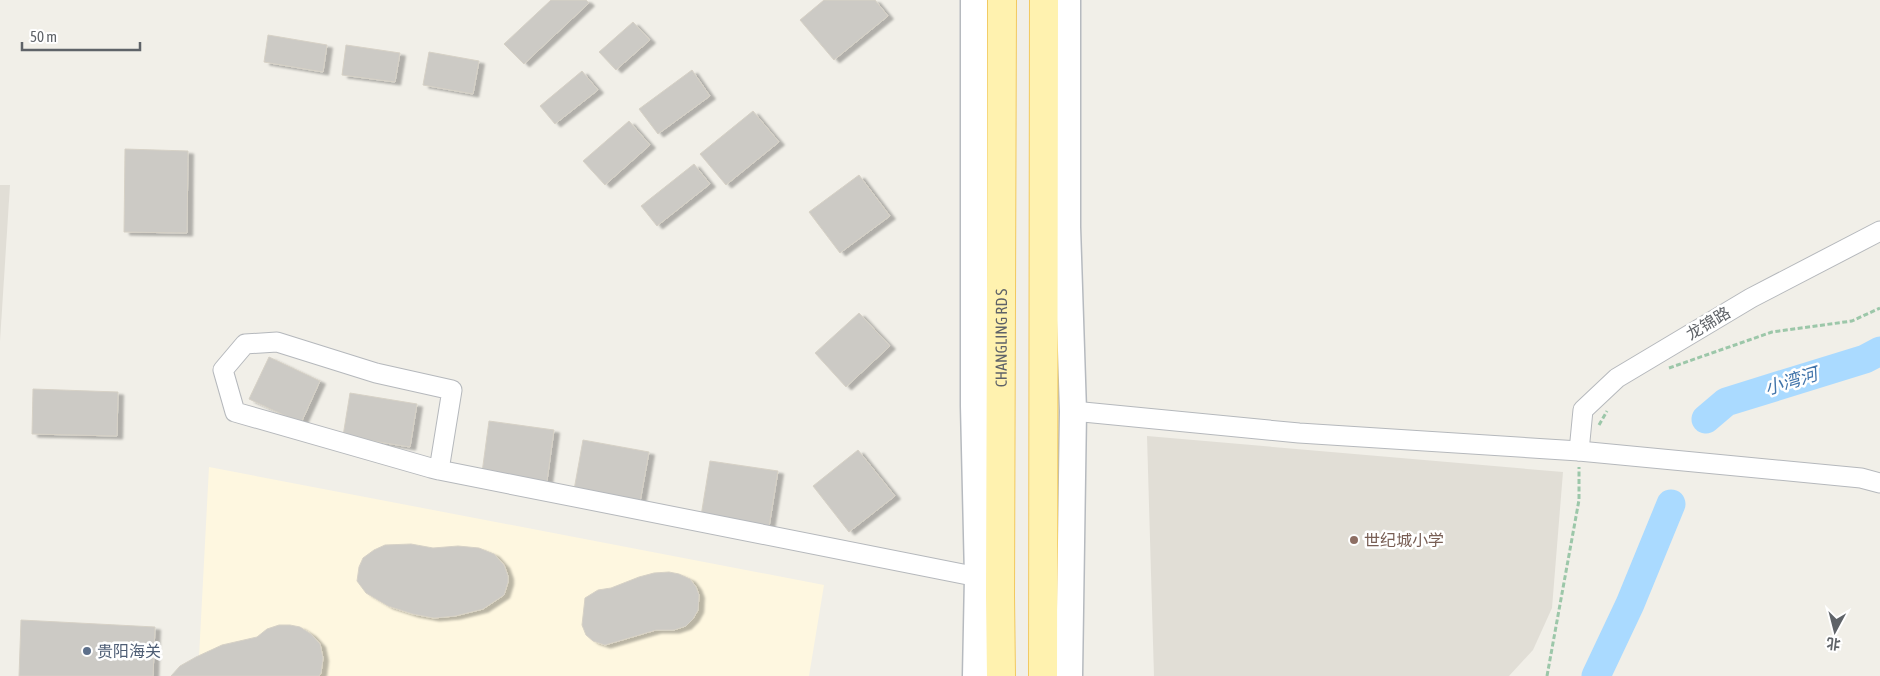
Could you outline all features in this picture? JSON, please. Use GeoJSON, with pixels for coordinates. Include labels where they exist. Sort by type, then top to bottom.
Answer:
{"type":"FeatureCollection","features":[{"type":"Feature","properties":{"kind":"main road"},"geometry":{"type":"LineString","coordinates":[[974,0],[974,406],[978,577],[976,676]]}},
{"type":"Feature","properties":{"kind":"main road","name":"CHANGLING RD S"},"geometry":{"type":"LineString","coordinates":[[1001,676],[1002,0]]}},
{"type":"Feature","properties":{"kind":"main road"},"geometry":{"type":"LineString","coordinates":[[1043,676],[1044,0]]}},
{"type":"Feature","properties":{"kind":"main road"},"geometry":{"type":"LineString","coordinates":[[1068,0],[1066,227],[1073,411],[1069,676]]}},
{"type":"Feature","properties":{"kind":"street","name":"龙锦路"},"geometry":{"type":"LineString","coordinates":[[1579,451],[1583,410],[1616,378],[1751,298],[1880,231]]}},
{"type":"Feature","properties":{"kind":"street"},"geometry":{"type":"LineString","coordinates":[[439,470],[452,390],[376,372],[277,342],[245,344],[223,370],[235,412],[439,470],[978,577]]}},
{"type":"Feature","properties":{"kind":"street"},"geometry":{"type":"LineString","coordinates":[[1073,411],[1299,433],[1579,451],[1861,478],[1880,483]]}},
{"type":"Feature","properties":{"kind":"path"},"geometry":{"type":"LineString","coordinates":[[1661,373],[1669,368],[1772,332],[1852,321],[1880,308]]}},
{"type":"Feature","properties":{"kind":"path"},"geometry":{"type":"LineString","coordinates":[[1546,676],[1579,500],[1579,451],[1590,440],[1608,410]]}},
{"type":"Feature","properties":{"kind":"shaded area"},"geometry":{"type":"Polygon","coordinates":[[[0,185],[10,185],[0,341],[0,185]]]}},
{"type":"Feature","properties":{"kind":"shaded area","name":"世纪城小学"},"geometry":{"type":"Polygon","coordinates":[[[1147,436],[1563,472],[1552,608],[1533,650],[1509,676],[1154,676],[1147,436]]]}},
{"type":"Feature","properties":{"kind":"shaded area"},"geometry":{"type":"Polygon","coordinates":[[[209,467],[824,585],[809,676],[198,676],[209,467]]]}},
{"type":"Feature","properties":{"kind":"building"},"geometry":{"type":"Polygon","coordinates":[[[551,0],[586,0],[589,3],[524,64],[504,44],[551,0]]]}},
{"type":"Feature","properties":{"kind":"building"},"geometry":{"type":"Polygon","coordinates":[[[824,0],[875,0],[888,16],[834,60],[800,20],[824,0]]]}},
{"type":"Feature","properties":{"kind":"building"},"geometry":{"type":"Polygon","coordinates":[[[633,22],[650,40],[616,70],[599,52],[633,22]]]}},
{"type":"Feature","properties":{"kind":"building"},"geometry":{"type":"Polygon","coordinates":[[[268,35],[327,45],[323,72],[264,62],[268,35]]]}},
{"type":"Feature","properties":{"kind":"building"},"geometry":{"type":"Polygon","coordinates":[[[346,45],[400,53],[395,82],[342,75],[346,45]]]}},
{"type":"Feature","properties":{"kind":"building"},"geometry":{"type":"Polygon","coordinates":[[[429,52],[479,61],[473,94],[423,85],[429,52]]]}},
{"type":"Feature","properties":{"kind":"building"},"geometry":{"type":"Polygon","coordinates":[[[692,70],[710,96],[658,134],[639,109],[692,70]]]}},
{"type":"Feature","properties":{"kind":"building"},"geometry":{"type":"Polygon","coordinates":[[[582,71],[598,90],[555,124],[540,106],[582,71]]]}},
{"type":"Feature","properties":{"kind":"building"},"geometry":{"type":"Polygon","coordinates":[[[753,111],[779,142],[726,185],[700,154],[753,111]]]}},
{"type":"Feature","properties":{"kind":"building"},"geometry":{"type":"Polygon","coordinates":[[[629,121],[650,145],[605,185],[583,161],[629,121]]]}},
{"type":"Feature","properties":{"kind":"building"},"geometry":{"type":"Polygon","coordinates":[[[125,149],[188,151],[187,233],[124,232],[125,149]]]}},
{"type":"Feature","properties":{"kind":"building"},"geometry":{"type":"Polygon","coordinates":[[[694,164],[710,184],[657,226],[641,206],[694,164]]]}},
{"type":"Feature","properties":{"kind":"building"},"geometry":{"type":"Polygon","coordinates":[[[859,175],[890,216],[840,253],[809,212],[859,175]]]}},
{"type":"Feature","properties":{"kind":"building"},"geometry":{"type":"Polygon","coordinates":[[[859,313],[890,346],[846,387],[815,353],[859,313]]]}},
{"type":"Feature","properties":{"kind":"building"},"geometry":{"type":"Polygon","coordinates":[[[269,357],[320,381],[301,423],[249,399],[269,357]]]}},
{"type":"Feature","properties":{"kind":"building"},"geometry":{"type":"Polygon","coordinates":[[[33,389],[118,392],[117,436],[32,434],[33,389]]]}},
{"type":"Feature","properties":{"kind":"building"},"geometry":{"type":"Polygon","coordinates":[[[350,393],[417,404],[410,447],[343,436],[350,393]]]}},
{"type":"Feature","properties":{"kind":"building"},"geometry":{"type":"Polygon","coordinates":[[[489,421],[554,430],[546,488],[481,480],[489,421]]]}},
{"type":"Feature","properties":{"kind":"building"},"geometry":{"type":"Polygon","coordinates":[[[583,440],[649,452],[640,502],[574,490],[583,440]]]}},
{"type":"Feature","properties":{"kind":"building"},"geometry":{"type":"Polygon","coordinates":[[[858,450],[895,496],[849,532],[813,486],[858,450]]]}},
{"type":"Feature","properties":{"kind":"building"},"geometry":{"type":"Polygon","coordinates":[[[710,461],[778,471],[769,527],[701,516],[710,461]]]}},
{"type":"Feature","properties":{"kind":"building"},"geometry":{"type":"Polygon","coordinates":[[[411,544],[433,548],[458,546],[479,548],[494,554],[504,565],[508,576],[504,595],[483,609],[455,616],[434,618],[388,606],[366,593],[357,581],[359,567],[363,558],[385,545],[411,544]]]}},
{"type":"Feature","properties":{"kind":"building"},"geometry":{"type":"Polygon","coordinates":[[[669,572],[690,579],[699,595],[698,610],[686,626],[674,630],[656,630],[605,645],[593,641],[586,635],[582,625],[585,598],[598,590],[611,588],[639,577],[669,572]]]}},
{"type":"Feature","properties":{"kind":"building","name":"贵阳海关"},"geometry":{"type":"Polygon","coordinates":[[[21,620],[155,627],[153,676],[19,676],[21,620]]]}},
{"type":"Feature","properties":{"kind":"building"},"geometry":{"type":"Polygon","coordinates":[[[279,625],[300,627],[311,634],[320,644],[323,658],[319,676],[171,676],[180,666],[196,657],[222,645],[257,637],[267,629],[279,625]]]}},
{"type":"Feature","properties":{"kind":"waterway","name":"小湾河"},"geometry":{"type":"LineString","coordinates":[[1706,419],[1726,402],[1865,359],[1880,351]]}},
{"type":"Feature","properties":{"kind":"waterway","name":"小湾河"},"geometry":{"type":"LineString","coordinates":[[1596,676],[1630,604],[1671,504]]}},
{"type":"Feature","properties":{"kind":"place","name":"世纪城小学"},"geometry":{"type":"Point","coordinates":[1354,540]}},
{"type":"Feature","properties":{"kind":"place","name":"贵阳海关"},"geometry":{"type":"Point","coordinates":[87,651]}}]}
